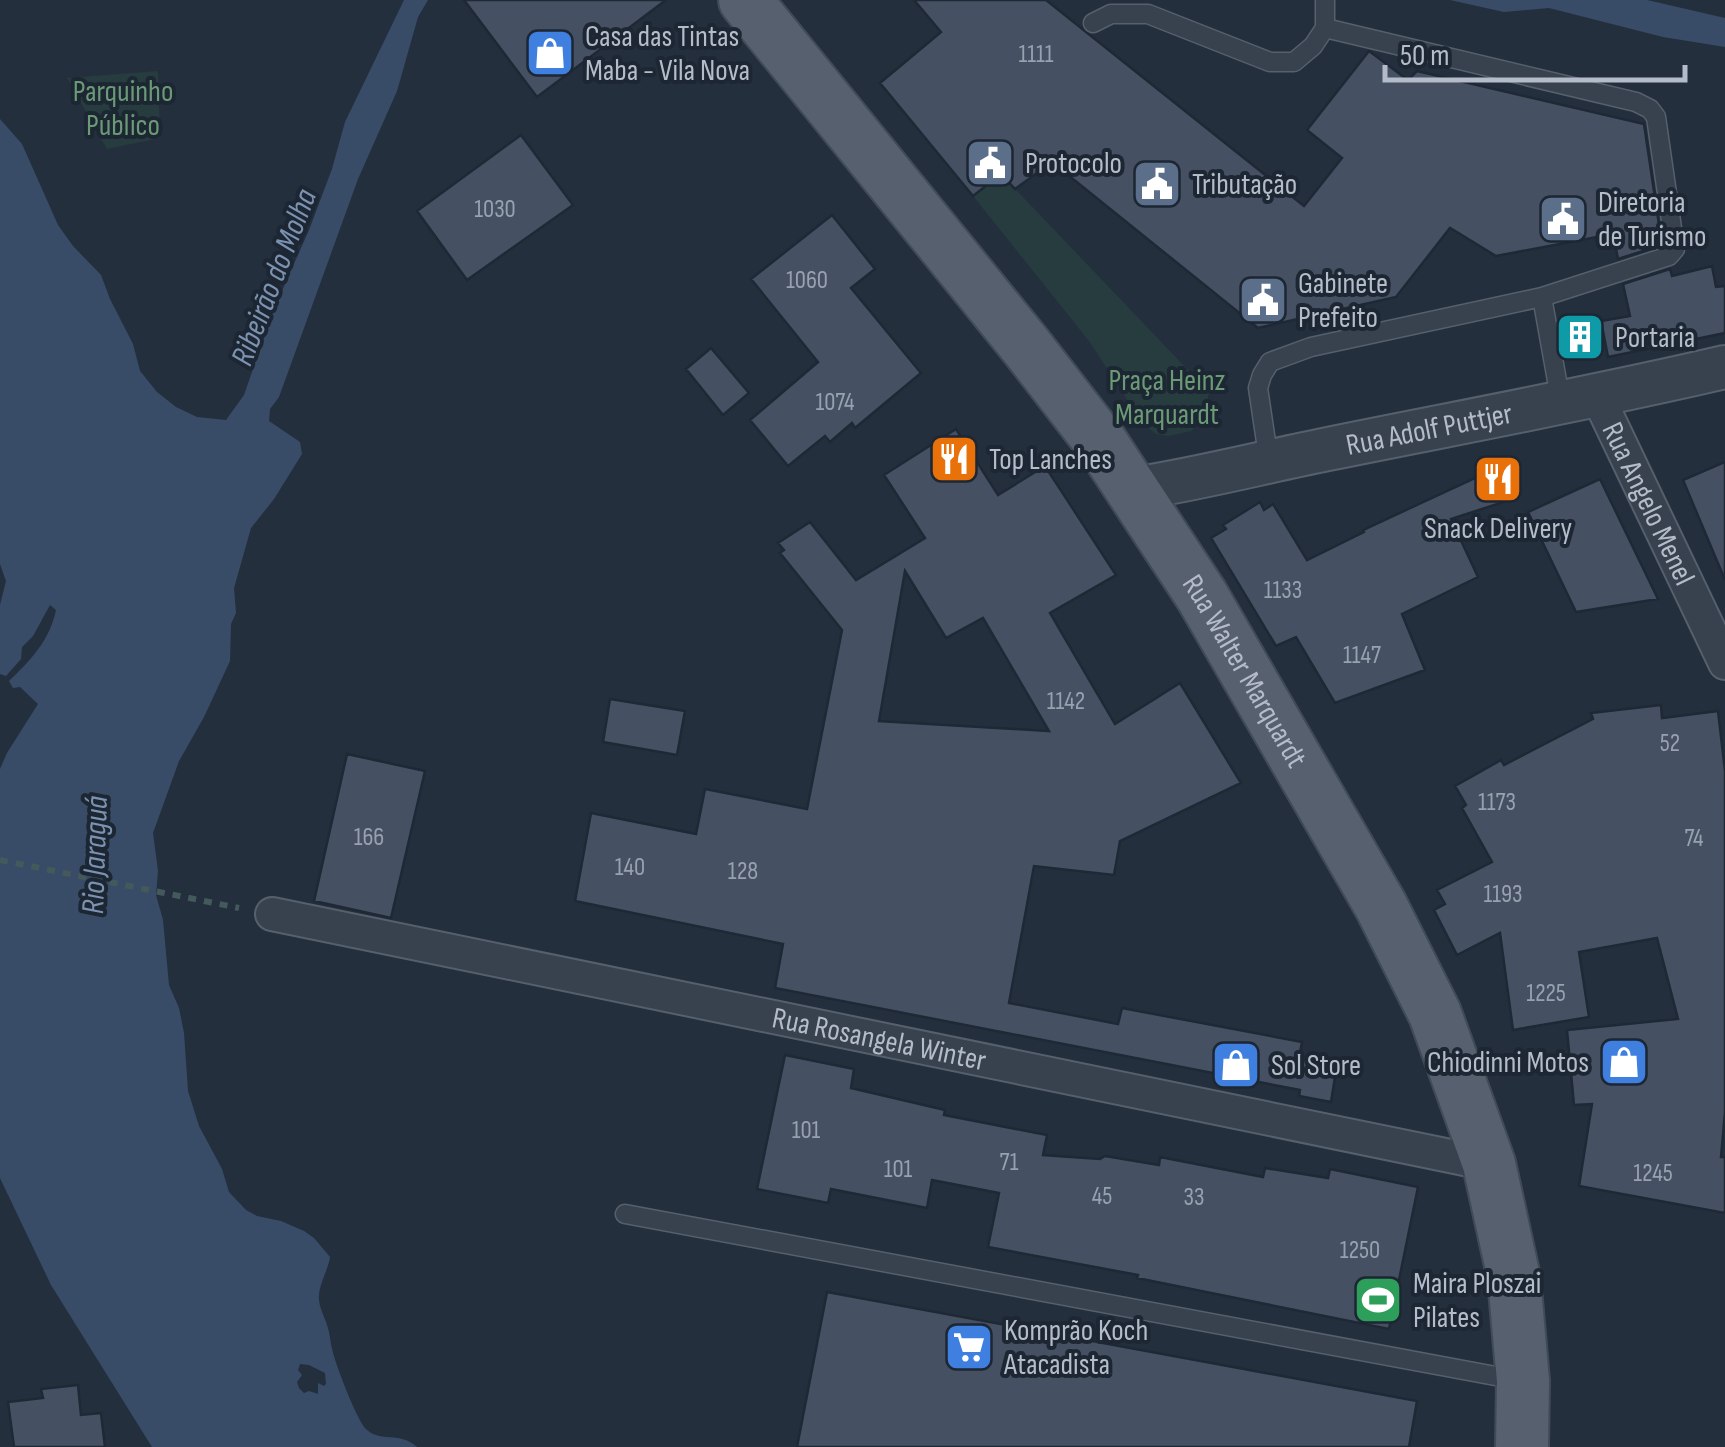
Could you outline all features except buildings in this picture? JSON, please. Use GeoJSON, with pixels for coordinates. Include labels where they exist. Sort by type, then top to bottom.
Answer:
{"type":"FeatureCollection","features":[{"type":"Feature","properties":{"kind":"main road","name":"Rua Walter Marquardt"},"geometry":{"type":"LineString","coordinates":[[745,0],[1102,444],[1202,596],[1381,906],[1435,1014],[1489,1164],[1514,1278],[1523,1381],[1522,1447]]}},
{"type":"Feature","properties":{"kind":"street","name":"Rua Adolf Puttjer"},"geometry":{"type":"LineString","coordinates":[[1133,489],[1580,400],[1725,367]]}},
{"type":"Feature","properties":{"kind":"street","name":"Rua Angelo Menel"},"geometry":{"type":"LineString","coordinates":[[1580,400],[1725,663]]}},
{"type":"Feature","properties":{"kind":"street","name":"Rua Rosangela Winter"},"geometry":{"type":"LineString","coordinates":[[272,914],[1489,1164]]}},
{"type":"Feature","properties":{"kind":"lane"},"geometry":{"type":"LineString","coordinates":[[1094,23],[1111,14],[1148,14],[1270,62],[1294,62],[1313,46],[1325,28],[1325,0]]}},
{"type":"Feature","properties":{"kind":"lane"},"geometry":{"type":"LineString","coordinates":[[1269,462],[1258,388],[1270,362],[1312,347],[1542,297],[1669,256],[1675,248],[1656,118],[1650,108],[1325,28]]}},
{"type":"Feature","properties":{"kind":"lane"},"geometry":{"type":"LineString","coordinates":[[1542,297],[1580,400]]}},
{"type":"Feature","properties":{"kind":"lane"},"geometry":{"type":"LineString","coordinates":[[625,1214],[1523,1381]]}},
{"type":"Feature","properties":{"kind":"path"},"geometry":{"type":"LineString","coordinates":[[0,860],[272,914]]}},
{"type":"Feature","properties":{"kind":"green space","name":"Parquinho Público"},"geometry":{"type":"Polygon","coordinates":[[[158,71],[160,138],[107,149],[67,78],[158,71]]]}},
{"type":"Feature","properties":{"kind":"green space","name":"Praça Heinz Marquardt"},"geometry":{"type":"Polygon","coordinates":[[[1001,174],[1209,392],[1203,420],[1191,431],[1169,436],[1156,434],[1143,424],[1089,341],[973,196],[1001,174]]]}},
{"type":"Feature","properties":{"kind":"water","name":"Rio Jaraguá"},"geometry":{"type":"Polygon","coordinates":[[[404,0],[428,0],[418,17],[397,91],[358,179],[279,397],[270,409],[269,421],[300,442],[302,454],[251,528],[234,588],[236,613],[231,624],[230,661],[179,761],[153,833],[158,871],[156,895],[163,920],[169,985],[184,1033],[188,1091],[229,1192],[257,1216],[304,1231],[330,1257],[319,1303],[352,1404],[362,1424],[372,1433],[404,1439],[417,1447],[152,1447],[51,1285],[0,1178],[0,769],[38,704],[9,681],[44,640],[56,610],[50,605],[33,636],[22,647],[21,659],[6,676],[0,674],[0,605],[6,581],[0,564],[0,119],[22,144],[58,225],[101,275],[133,344],[140,371],[176,407],[197,417],[226,420],[244,395],[274,309],[332,169],[345,122],[404,0]],[[300,1364],[298,1370],[302,1375],[297,1382],[304,1393],[318,1394],[318,1383],[326,1384],[325,1373],[300,1364]]]}},
{"type":"Feature","properties":{"kind":"water"},"geometry":{"type":"Polygon","coordinates":[[[1450,0],[1647,0],[1725,18],[1725,47],[1663,37],[1549,8],[1504,12],[1450,0]]]}},
{"type":"Feature","properties":{"kind":"place","name":"Casa das Tintas Maba - Vila Nova"},"geometry":{"type":"Point","coordinates":[550,53]}},
{"type":"Feature","properties":{"kind":"place","name":"Protocolo"},"geometry":{"type":"Point","coordinates":[990,163]}},
{"type":"Feature","properties":{"kind":"place","name":"Tributação"},"geometry":{"type":"Point","coordinates":[1157,184]}},
{"type":"Feature","properties":{"kind":"place","name":"Diretoria de Turismo"},"geometry":{"type":"Point","coordinates":[1563,219]}},
{"type":"Feature","properties":{"kind":"place","name":"Gabinete Prefeito"},"geometry":{"type":"Point","coordinates":[1263,300]}},
{"type":"Feature","properties":{"kind":"place","name":"Portaria"},"geometry":{"type":"Point","coordinates":[1580,337]}},
{"type":"Feature","properties":{"kind":"place","name":"Top Lanches"},"geometry":{"type":"Point","coordinates":[954,459]}},
{"type":"Feature","properties":{"kind":"place","name":"Snack Delivery"},"geometry":{"type":"Point","coordinates":[1498,479]}},
{"type":"Feature","properties":{"kind":"place","name":"Chiodinni Motos"},"geometry":{"type":"Point","coordinates":[1624,1062]}},
{"type":"Feature","properties":{"kind":"place","name":"Sol Store"},"geometry":{"type":"Point","coordinates":[1236,1065]}},
{"type":"Feature","properties":{"kind":"place","name":"Maira Ploszai Pilates"},"geometry":{"type":"Point","coordinates":[1378,1300]}},
{"type":"Feature","properties":{"kind":"place","name":"Komprão Koch Atacadista"},"geometry":{"type":"Point","coordinates":[969,1347]}},
{"type":"Feature","properties":{"kind":"water label","name":"Ribeirão do Molha"},"geometry":{"type":"Point","coordinates":[273,277]}}]}
